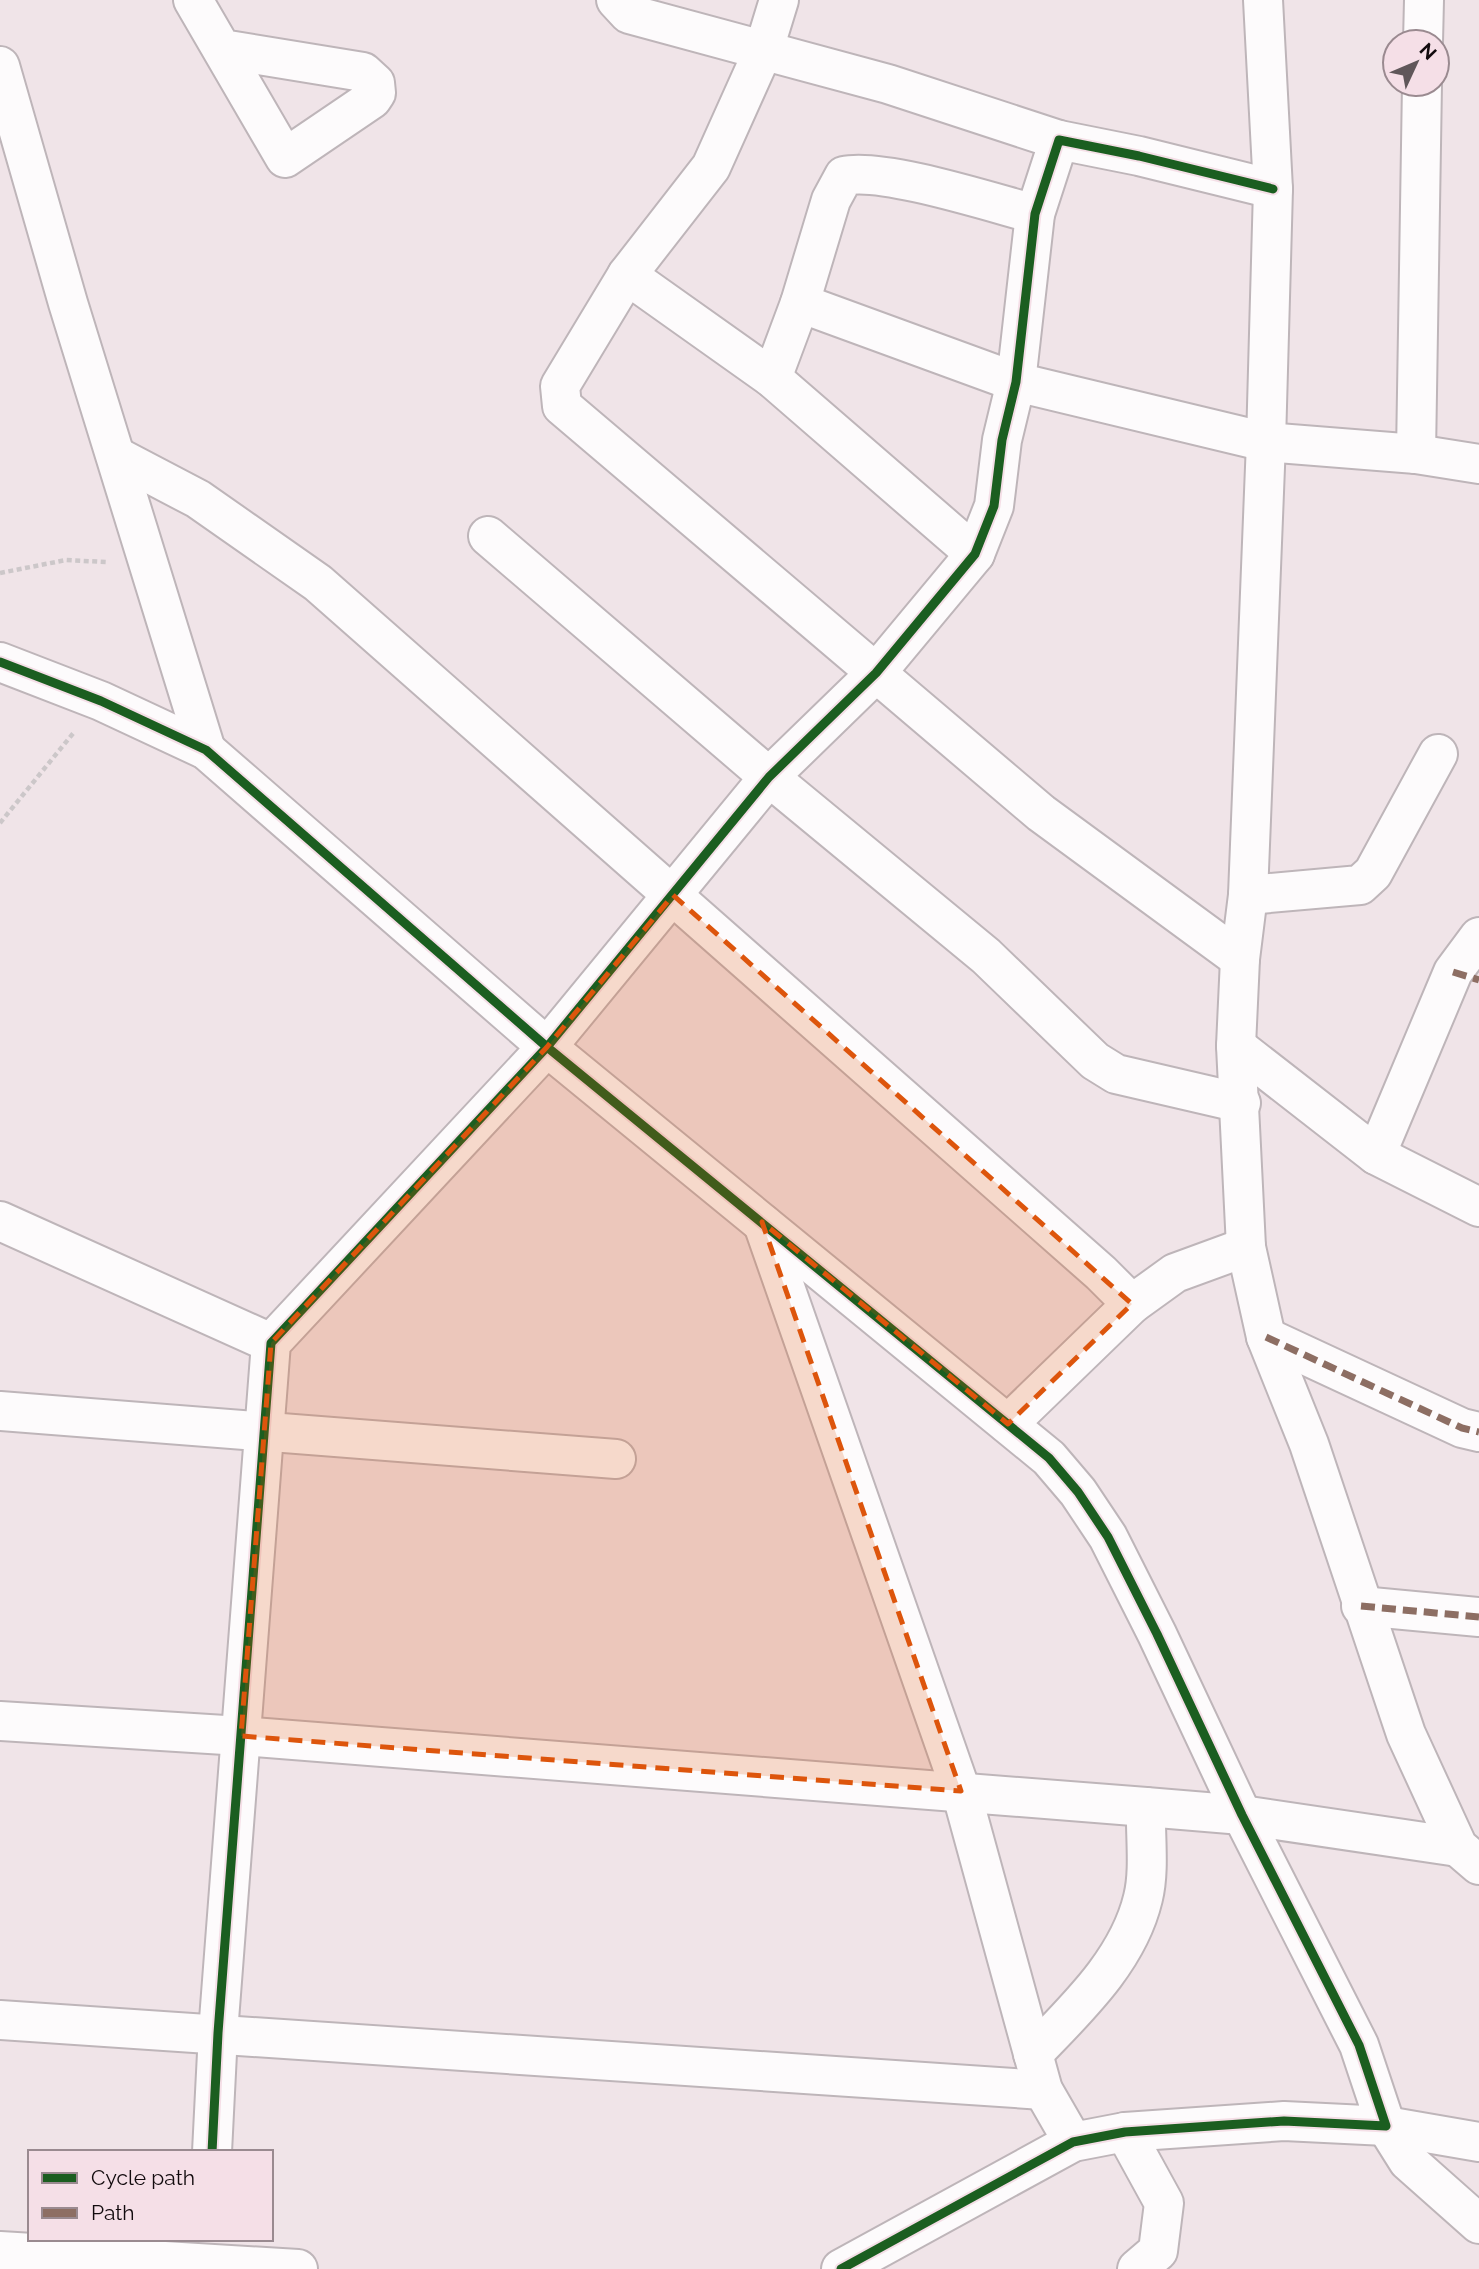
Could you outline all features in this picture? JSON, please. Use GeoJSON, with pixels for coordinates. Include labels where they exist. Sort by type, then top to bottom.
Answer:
{"type":"FeatureCollection","features":[{"type":"Feature","properties":{"kind":"street"},"geometry":{"type":"LineString","coordinates":[[193,0],[222,50]]}},
{"type":"Feature","properties":{"kind":"street"},"geometry":{"type":"LineString","coordinates":[[616,0],[629,14],[888,84],[1059,140],[1139,156],[1273,189]]}},
{"type":"Feature","properties":{"kind":"street"},"geometry":{"type":"LineString","coordinates":[[779,0],[764,49],[711,167],[627,275],[560,386],[562,406],[1041,813],[1240,959]]}},
{"type":"Feature","properties":{"kind":"street"},"geometry":{"type":"LineString","coordinates":[[1264,0],[1273,189],[1248,895],[1240,959],[1236,1046],[1241,1103],[1246,1247],[1266,1337],[1308,1444],[1406,1734],[1469,1856]]}},
{"type":"Feature","properties":{"kind":"street"},"geometry":{"type":"LineString","coordinates":[[1423,28],[1424,0]]}},
{"type":"Feature","properties":{"kind":"street"},"geometry":{"type":"LineString","coordinates":[[0,66],[68,303],[206,750]]}},
{"type":"Feature","properties":{"kind":"street"},"geometry":{"type":"LineString","coordinates":[[1416,454],[1422,98]]}},
{"type":"Feature","properties":{"kind":"street"},"geometry":{"type":"LineString","coordinates":[[212,2150],[218,2033],[271,1343],[547,1047],[769,777],[876,673],[975,554],[994,506],[1002,440],[1016,382],[1035,214],[1059,140]]}},
{"type":"Feature","properties":{"kind":"street"},"geometry":{"type":"LineString","coordinates":[[772,377],[800,303],[831,200],[844,176],[862,174],[899,180],[1035,214]]}},
{"type":"Feature","properties":{"kind":"street"},"geometry":{"type":"LineString","coordinates":[[627,275],[772,377],[975,554]]}},
{"type":"Feature","properties":{"kind":"street"},"geometry":{"type":"LineString","coordinates":[[800,303],[1016,382],[1266,442],[1416,454],[1479,464]]}},
{"type":"Feature","properties":{"kind":"street"},"geometry":{"type":"LineString","coordinates":[[116,456],[198,499],[318,583],[1101,1273],[1132,1304]]}},
{"type":"Feature","properties":{"kind":"street"},"geometry":{"type":"LineString","coordinates":[[488,536],[769,777],[986,956],[1095,1061],[1116,1074],[1241,1103]]}},
{"type":"Feature","properties":{"kind":"street"},"geometry":{"type":"LineString","coordinates":[[0,662],[101,701],[206,750],[547,1047],[1049,1458],[1078,1492],[1108,1538],[1242,1815],[1359,2045],[1386,2126],[1408,2161],[1479,2224]]}},
{"type":"Feature","properties":{"kind":"street"},"geometry":{"type":"LineString","coordinates":[[1248,895],[1360,885],[1373,873],[1438,754]]}},
{"type":"Feature","properties":{"kind":"street"},"geometry":{"type":"LineString","coordinates":[[1376,1155],[1466,976],[1479,937]]}},
{"type":"Feature","properties":{"kind":"street"},"geometry":{"type":"LineString","coordinates":[[1236,1046],[1376,1155],[1479,1207]]}},
{"type":"Feature","properties":{"kind":"street"},"geometry":{"type":"LineString","coordinates":[[0,1221],[271,1343]]}},
{"type":"Feature","properties":{"kind":"street"},"geometry":{"type":"LineString","coordinates":[[762,1222],[961,1791],[1043,2090],[1073,2142]]}},
{"type":"Feature","properties":{"kind":"street"},"geometry":{"type":"LineString","coordinates":[[1008,1424],[1132,1304],[1175,1273],[1246,1247]]}},
{"type":"Feature","properties":{"kind":"street"},"geometry":{"type":"LineString","coordinates":[[1266,1337],[1462,1428],[1479,1432]]}},
{"type":"Feature","properties":{"kind":"street"},"geometry":{"type":"LineString","coordinates":[[0,1410],[616,1459]]}},
{"type":"Feature","properties":{"kind":"street"},"geometry":{"type":"LineString","coordinates":[[1361,1606],[1479,1617]]}},
{"type":"Feature","properties":{"kind":"street"},"geometry":{"type":"LineString","coordinates":[[0,1721],[241,1736],[1242,1815],[1469,1856]]}},
{"type":"Feature","properties":{"kind":"street"},"geometry":{"type":"LineString","coordinates":[[1033,2054],[1088,1996],[1125,1946],[1144,1897],[1146,1807]]}},
{"type":"Feature","properties":{"kind":"street"},"geometry":{"type":"LineString","coordinates":[[0,2020],[1043,2090]]}},
{"type":"Feature","properties":{"kind":"street"},"geometry":{"type":"LineString","coordinates":[[841,2269],[1073,2142],[1125,2132],[1284,2121],[1386,2126],[1479,2142]]}},
{"type":"Feature","properties":{"kind":"street"},"geometry":{"type":"LineString","coordinates":[[1125,2132],[1164,2203],[1158,2251],[1137,2269]]}},
{"type":"Feature","properties":{"kind":"street"},"geometry":{"type":"LineString","coordinates":[[0,2251],[206,2257],[298,2269]]}},
{"type":"Feature","properties":{"kind":"path"},"geometry":{"type":"LineString","coordinates":[[0,573],[66,560],[150,564]]}},
{"type":"Feature","properties":{"kind":"path"},"geometry":{"type":"LineString","coordinates":[[0,822],[101,701]]}},
{"type":"Feature","properties":{"kind":"highlighted area"},"geometry":{"type":"Polygon","coordinates":[[[673,895],[1132,1304],[1008,1424],[762,1222],[961,1791],[241,1736],[271,1343],[547,1047],[673,895]]]}},
{"type":"Feature","properties":{"kind":"marked path"},"geometry":{"type":"LineString","coordinates":[[1453,972],[1479,980]]}},
{"type":"Feature","properties":{"kind":"marked path"},"geometry":{"type":"LineString","coordinates":[[1266,1337],[1462,1428],[1479,1432]]}},
{"type":"Feature","properties":{"kind":"marked path"},"geometry":{"type":"LineString","coordinates":[[1361,1606],[1479,1617]]}},
{"type":"Feature","properties":{"kind":"cycle path"},"geometry":{"type":"LineString","coordinates":[[212,2150],[218,2033],[271,1343],[547,1047],[769,777],[876,673],[975,554],[994,506],[1002,440],[1016,382],[1035,214],[1059,140],[1139,156],[1273,189]]}},
{"type":"Feature","properties":{"kind":"cycle path"},"geometry":{"type":"LineString","coordinates":[[0,662],[101,701],[206,750],[547,1047],[1049,1458],[1078,1492],[1108,1537],[1242,1815],[1359,2045],[1386,2126],[1284,2121],[1125,2132],[1073,2142],[841,2269]]}}]}
